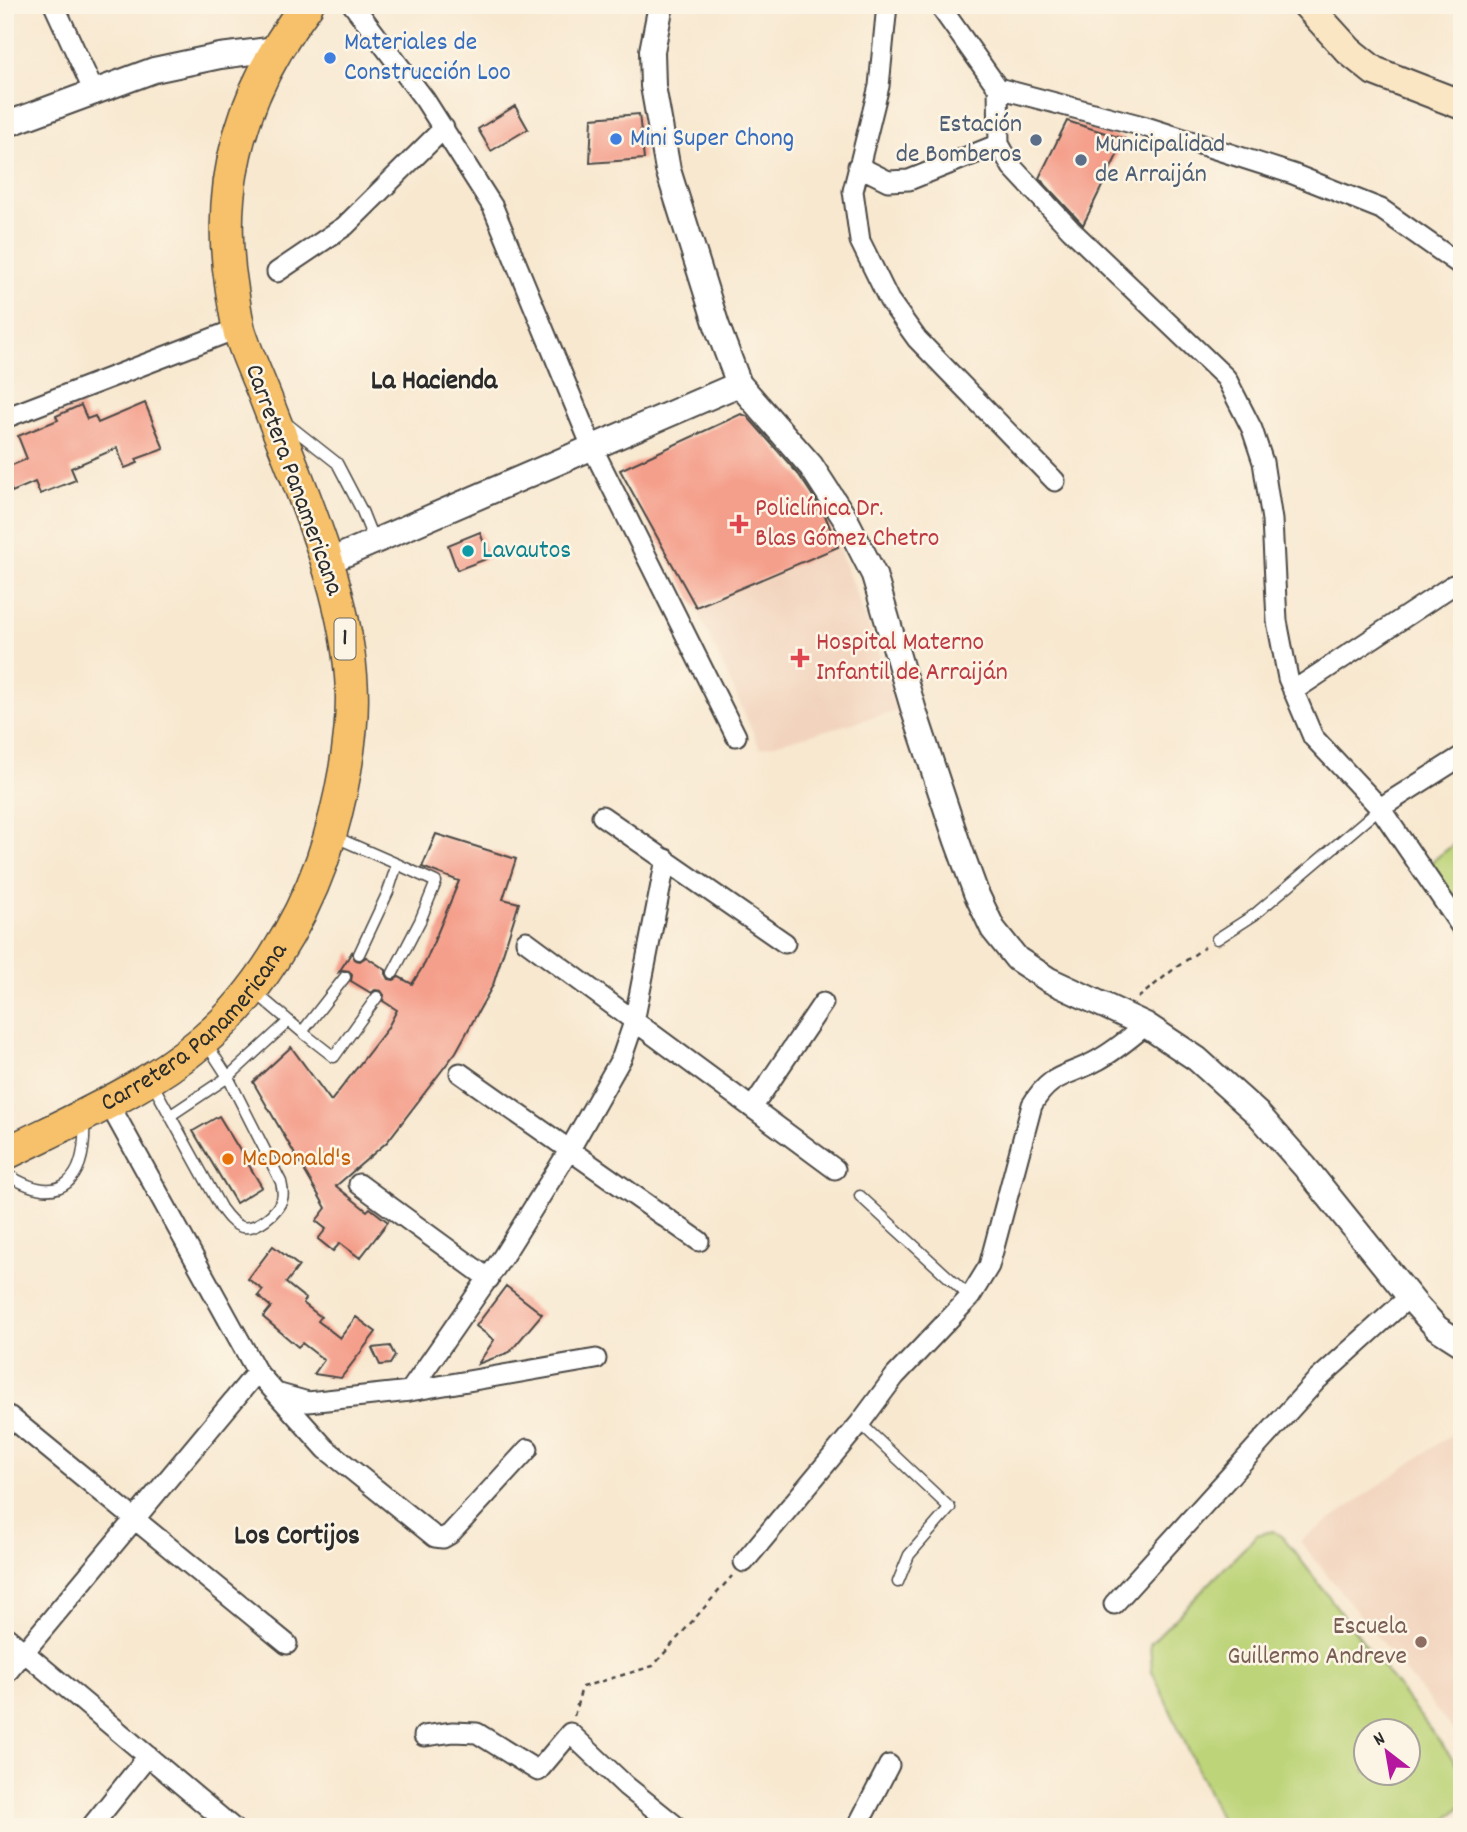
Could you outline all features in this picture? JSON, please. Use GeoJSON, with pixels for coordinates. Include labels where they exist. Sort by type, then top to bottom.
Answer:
{"type":"FeatureCollection","features":[{"type":"Feature","properties":{"kind":"highway","name":"Carretera Panamericana"},"geometry":{"type":"LineString","coordinates":[[5,1154],[150,1081],[205,1040],[252,989],[290,931],[315,880],[331,835],[343,782],[350,726],[352,677],[342,618],[327,562],[239,328],[225,231],[233,157],[246,113],[276,49],[307,5]]}},
{"type":"Feature","properties":{"kind":"main road"},"geometry":{"type":"LineString","coordinates":[[1307,5],[1349,51],[1374,71],[1462,104]]}},
{"type":"Feature","properties":{"kind":"street"},"geometry":{"type":"LineString","coordinates":[[54,5],[94,94]]}},
{"type":"Feature","properties":{"kind":"street"},"geometry":{"type":"LineString","coordinates":[[353,5],[444,128],[493,208],[592,447],[736,736]]}},
{"type":"Feature","properties":{"kind":"street"},"geometry":{"type":"LineString","coordinates":[[662,5],[652,51],[653,86],[668,170],[693,255],[739,384],[811,466],[846,520],[874,575],[914,711],[953,828],[976,893],[993,929],[1017,959],[1049,981],[1122,1012],[1197,1059],[1258,1114],[1305,1167],[1409,1297],[1437,1328],[1462,1345]]}},
{"type":"Feature","properties":{"kind":"street"},"geometry":{"type":"LineString","coordinates":[[887,5],[879,86],[853,191],[860,242],[889,300],[917,339],[1055,481]]}},
{"type":"Feature","properties":{"kind":"street"},"geometry":{"type":"LineString","coordinates":[[939,5],[998,88],[999,144],[1012,167],[1071,230],[1226,378],[1252,429],[1264,462],[1272,520],[1277,621],[1288,678],[1312,737],[1380,808],[1462,928]]}},
{"type":"Feature","properties":{"kind":"street"},"geometry":{"type":"LineString","coordinates":[[5,125],[154,70],[220,56],[276,49]]}},
{"type":"Feature","properties":{"kind":"street"},"geometry":{"type":"LineString","coordinates":[[998,88],[1143,126],[1293,174],[1381,209],[1462,265]]}},
{"type":"Feature","properties":{"kind":"street"},"geometry":{"type":"LineString","coordinates":[[277,272],[345,226],[444,128]]}},
{"type":"Feature","properties":{"kind":"street"},"geometry":{"type":"LineString","coordinates":[[858,166],[888,181],[909,180],[999,144]]}},
{"type":"Feature","properties":{"kind":"street"},"geometry":{"type":"LineString","coordinates":[[5,418],[239,328]]}},
{"type":"Feature","properties":{"kind":"street"},"geometry":{"type":"LineString","coordinates":[[327,562],[739,384]]}},
{"type":"Feature","properties":{"kind":"street"},"geometry":{"type":"LineString","coordinates":[[1293,691],[1453,585]]}},
{"type":"Feature","properties":{"kind":"street"},"geometry":{"type":"LineString","coordinates":[[1380,808],[1462,756]]}},
{"type":"Feature","properties":{"kind":"street"},"geometry":{"type":"LineString","coordinates":[[602,816],[785,943]]}},
{"type":"Feature","properties":{"kind":"street"},"geometry":{"type":"LineString","coordinates":[[410,1391],[489,1279],[570,1149],[622,1057],[634,1022],[666,859]]}},
{"type":"Feature","properties":{"kind":"street"},"geometry":{"type":"LineString","coordinates":[[526,941],[835,1169]]}},
{"type":"Feature","properties":{"kind":"street"},"geometry":{"type":"LineString","coordinates":[[752,1108],[823,1003]]}},
{"type":"Feature","properties":{"kind":"street"},"geometry":{"type":"LineString","coordinates":[[744,1562],[860,1423],[895,1376],[970,1297],[989,1266],[1032,1105],[1042,1088],[1061,1076],[1098,1060],[1146,1025]]}},
{"type":"Feature","properties":{"kind":"street"},"geometry":{"type":"LineString","coordinates":[[460,1073],[699,1241]]}},
{"type":"Feature","properties":{"kind":"street"},"geometry":{"type":"LineString","coordinates":[[96,1108],[257,1372],[311,1434],[435,1537],[443,1538],[450,1534],[528,1449]]}},
{"type":"Feature","properties":{"kind":"street"},"geometry":{"type":"LineString","coordinates":[[359,1184],[489,1279]]}},
{"type":"Feature","properties":{"kind":"street"},"geometry":{"type":"LineString","coordinates":[[1114,1604],[1316,1381],[1409,1297]]}},
{"type":"Feature","properties":{"kind":"street"},"geometry":{"type":"LineString","coordinates":[[275,1392],[308,1402],[410,1391],[596,1359]]}},
{"type":"Feature","properties":{"kind":"street"},"geometry":{"type":"LineString","coordinates":[[5,1675],[257,1372]]}},
{"type":"Feature","properties":{"kind":"street"},"geometry":{"type":"LineString","coordinates":[[311,1434],[317,1418],[331,1399]]}},
{"type":"Feature","properties":{"kind":"street"},"geometry":{"type":"LineString","coordinates":[[9,1416],[287,1644]]}},
{"type":"Feature","properties":{"kind":"street"},"geometry":{"type":"LineString","coordinates":[[5,1636],[232,1827]]}},
{"type":"Feature","properties":{"kind":"street"},"geometry":{"type":"LineString","coordinates":[[424,1736],[453,1731],[477,1733],[538,1771],[570,1733],[626,1786],[677,1827]]}},
{"type":"Feature","properties":{"kind":"street"},"geometry":{"type":"LineString","coordinates":[[92,1827],[148,1756]]}},
{"type":"Feature","properties":{"kind":"street"},"geometry":{"type":"LineString","coordinates":[[857,1827],[889,1765]]}},
{"type":"Feature","properties":{"kind":"lane"},"geometry":{"type":"LineString","coordinates":[[270,411],[302,433],[337,463],[362,511],[374,542]]}},
{"type":"Feature","properties":{"kind":"lane"},"geometry":{"type":"LineString","coordinates":[[1217,939],[1254,915],[1380,808]]}},
{"type":"Feature","properties":{"kind":"lane"},"geometry":{"type":"LineString","coordinates":[[331,835],[436,882],[420,922],[393,973]]}},
{"type":"Feature","properties":{"kind":"lane"},"geometry":{"type":"LineString","coordinates":[[359,954],[388,892],[397,864]]}},
{"type":"Feature","properties":{"kind":"lane"},"geometry":{"type":"LineString","coordinates":[[303,1032],[345,977]]}},
{"type":"Feature","properties":{"kind":"lane"},"geometry":{"type":"LineString","coordinates":[[252,989],[334,1057],[377,997]]}},
{"type":"Feature","properties":{"kind":"lane"},"geometry":{"type":"LineString","coordinates":[[171,1115],[228,1077],[289,1021]]}},
{"type":"Feature","properties":{"kind":"lane"},"geometry":{"type":"LineString","coordinates":[[150,1081],[230,1220],[241,1227],[264,1220],[278,1208],[284,1196],[281,1182],[228,1077],[205,1040]]}},
{"type":"Feature","properties":{"kind":"lane"},"geometry":{"type":"LineString","coordinates":[[5,1173],[42,1190],[54,1191],[66,1185],[74,1176],[85,1132],[96,1108]]}},
{"type":"Feature","properties":{"kind":"lane"},"geometry":{"type":"LineString","coordinates":[[860,1196],[970,1297]]}},
{"type":"Feature","properties":{"kind":"lane"},"geometry":{"type":"LineString","coordinates":[[860,1423],[950,1508],[909,1555],[898,1583]]}},
{"type":"Feature","properties":{"kind":"path"},"geometry":{"type":"LineString","coordinates":[[1122,1012],[1174,969],[1217,939]]}},
{"type":"Feature","properties":{"kind":"path"},"geometry":{"type":"LineString","coordinates":[[570,1733],[582,1687],[653,1666],[744,1562]]}},
{"type":"Feature","properties":{"kind":"shaded area","name":"Hospital Materno Infantil de Arraiján"},"geometry":{"type":"Polygon","coordinates":[[[838,547],[901,710],[760,748],[696,607],[838,547]]]}},
{"type":"Feature","properties":{"kind":"shaded area","name":"Escuela Guillermo Andreve"},"geometry":{"type":"Polygon","coordinates":[[[1462,1427],[1462,1742],[1300,1541],[1462,1427]]]}},
{"type":"Feature","properties":{"kind":"green space"},"geometry":{"type":"Polygon","coordinates":[[[1462,838],[1462,911],[1430,863],[1462,838]]]}},
{"type":"Feature","properties":{"kind":"green space"},"geometry":{"type":"Polygon","coordinates":[[[1273,1531],[1284,1538],[1420,1716],[1352,1716],[1352,1786],[1422,1786],[1422,1719],[1462,1771],[1462,1805],[1439,1827],[1224,1827],[1152,1671],[1150,1644],[1257,1535],[1273,1531]]]}},
{"type":"Feature","properties":{"kind":"building"},"geometry":{"type":"Polygon","coordinates":[[[515,106],[528,129],[491,151],[478,129],[515,106]]]}},
{"type":"Feature","properties":{"kind":"building","name":"Mini Super Chong"},"geometry":{"type":"Polygon","coordinates":[[[639,114],[644,159],[590,163],[592,118],[639,114]]]}},
{"type":"Feature","properties":{"kind":"building","name":"Municipalidad de Arraiján"},"geometry":{"type":"Polygon","coordinates":[[[1067,121],[1125,139],[1083,225],[1039,178],[1067,121]]]}},
{"type":"Feature","properties":{"kind":"building"},"geometry":{"type":"Polygon","coordinates":[[[145,403],[164,449],[136,459],[138,463],[125,468],[117,448],[71,468],[76,480],[40,494],[35,482],[12,492],[5,468],[27,459],[18,436],[58,420],[56,416],[81,405],[87,419],[95,416],[98,423],[145,403]]]}},
{"type":"Feature","properties":{"kind":"building","name":"Policlínica Dr. Blas Gómez Chetro"},"geometry":{"type":"Polygon","coordinates":[[[741,414],[747,416],[799,475],[824,513],[838,547],[696,607],[620,470],[741,414]]]}},
{"type":"Feature","properties":{"kind":"building","name":"Lavautos"},"geometry":{"type":"Polygon","coordinates":[[[480,532],[489,558],[457,570],[448,545],[480,532]]]}},
{"type":"Feature","properties":{"kind":"building"},"geometry":{"type":"Polygon","coordinates":[[[436,834],[516,859],[503,899],[519,903],[493,985],[456,1052],[387,1142],[336,1186],[367,1211],[370,1208],[388,1222],[360,1258],[340,1243],[333,1251],[318,1239],[326,1229],[316,1221],[326,1208],[253,1082],[291,1047],[331,1101],[387,1029],[397,1010],[383,1001],[384,995],[381,991],[375,990],[371,993],[351,981],[352,975],[349,971],[339,972],[352,952],[355,960],[360,961],[366,957],[386,970],[389,979],[399,977],[412,984],[425,963],[459,881],[422,867],[436,834]]]}},
{"type":"Feature","properties":{"kind":"building","name":"McDonald's"},"geometry":{"type":"Polygon","coordinates":[[[219,1116],[262,1187],[236,1203],[193,1131],[219,1116]]]}},
{"type":"Feature","properties":{"kind":"building"},"geometry":{"type":"Polygon","coordinates":[[[273,1246],[299,1266],[286,1283],[306,1299],[303,1303],[321,1317],[318,1321],[340,1338],[356,1317],[376,1332],[341,1378],[314,1374],[324,1360],[302,1343],[298,1347],[263,1317],[271,1307],[258,1296],[263,1290],[248,1279],[273,1246]]]}},
{"type":"Feature","properties":{"kind":"building"},"geometry":{"type":"Polygon","coordinates":[[[506,1286],[542,1314],[510,1352],[478,1364],[494,1340],[476,1326],[506,1286]]]}},
{"type":"Feature","properties":{"kind":"building"},"geometry":{"type":"Polygon","coordinates":[[[390,1346],[395,1356],[390,1364],[380,1365],[372,1348],[390,1346]]]}},
{"type":"Feature","properties":{"kind":"place","name":"Materiales de Construcción Loo"},"geometry":{"type":"Point","coordinates":[330,58]}},
{"type":"Feature","properties":{"kind":"place","name":"Mini Super Chong"},"geometry":{"type":"Point","coordinates":[616,139]}},
{"type":"Feature","properties":{"kind":"place","name":"Estación de Bomberos"},"geometry":{"type":"Point","coordinates":[1036,140]}},
{"type":"Feature","properties":{"kind":"place","name":"Municipalidad de Arraiján"},"geometry":{"type":"Point","coordinates":[1081,160]}},
{"type":"Feature","properties":{"kind":"place","name":"Policlínica Dr. Blas Gómez Chetro"},"geometry":{"type":"Point","coordinates":[739,524]}},
{"type":"Feature","properties":{"kind":"place","name":"Lavautos"},"geometry":{"type":"Point","coordinates":[468,551]}},
{"type":"Feature","properties":{"kind":"place","name":"Hospital Materno Infantil de Arraiján"},"geometry":{"type":"Point","coordinates":[800,658]}},
{"type":"Feature","properties":{"kind":"place","name":"McDonald's"},"geometry":{"type":"Point","coordinates":[228,1159]}},
{"type":"Feature","properties":{"kind":"place","name":"Escuela Guillermo Andreve"},"geometry":{"type":"Point","coordinates":[1421,1642]}},
{"type":"Feature","properties":{"kind":"district","name":"La Hacienda"},"geometry":{"type":"Point","coordinates":[434,383]}},
{"type":"Feature","properties":{"kind":"district","name":"Los Cortijos"},"geometry":{"type":"Point","coordinates":[297,1538]}}]}
